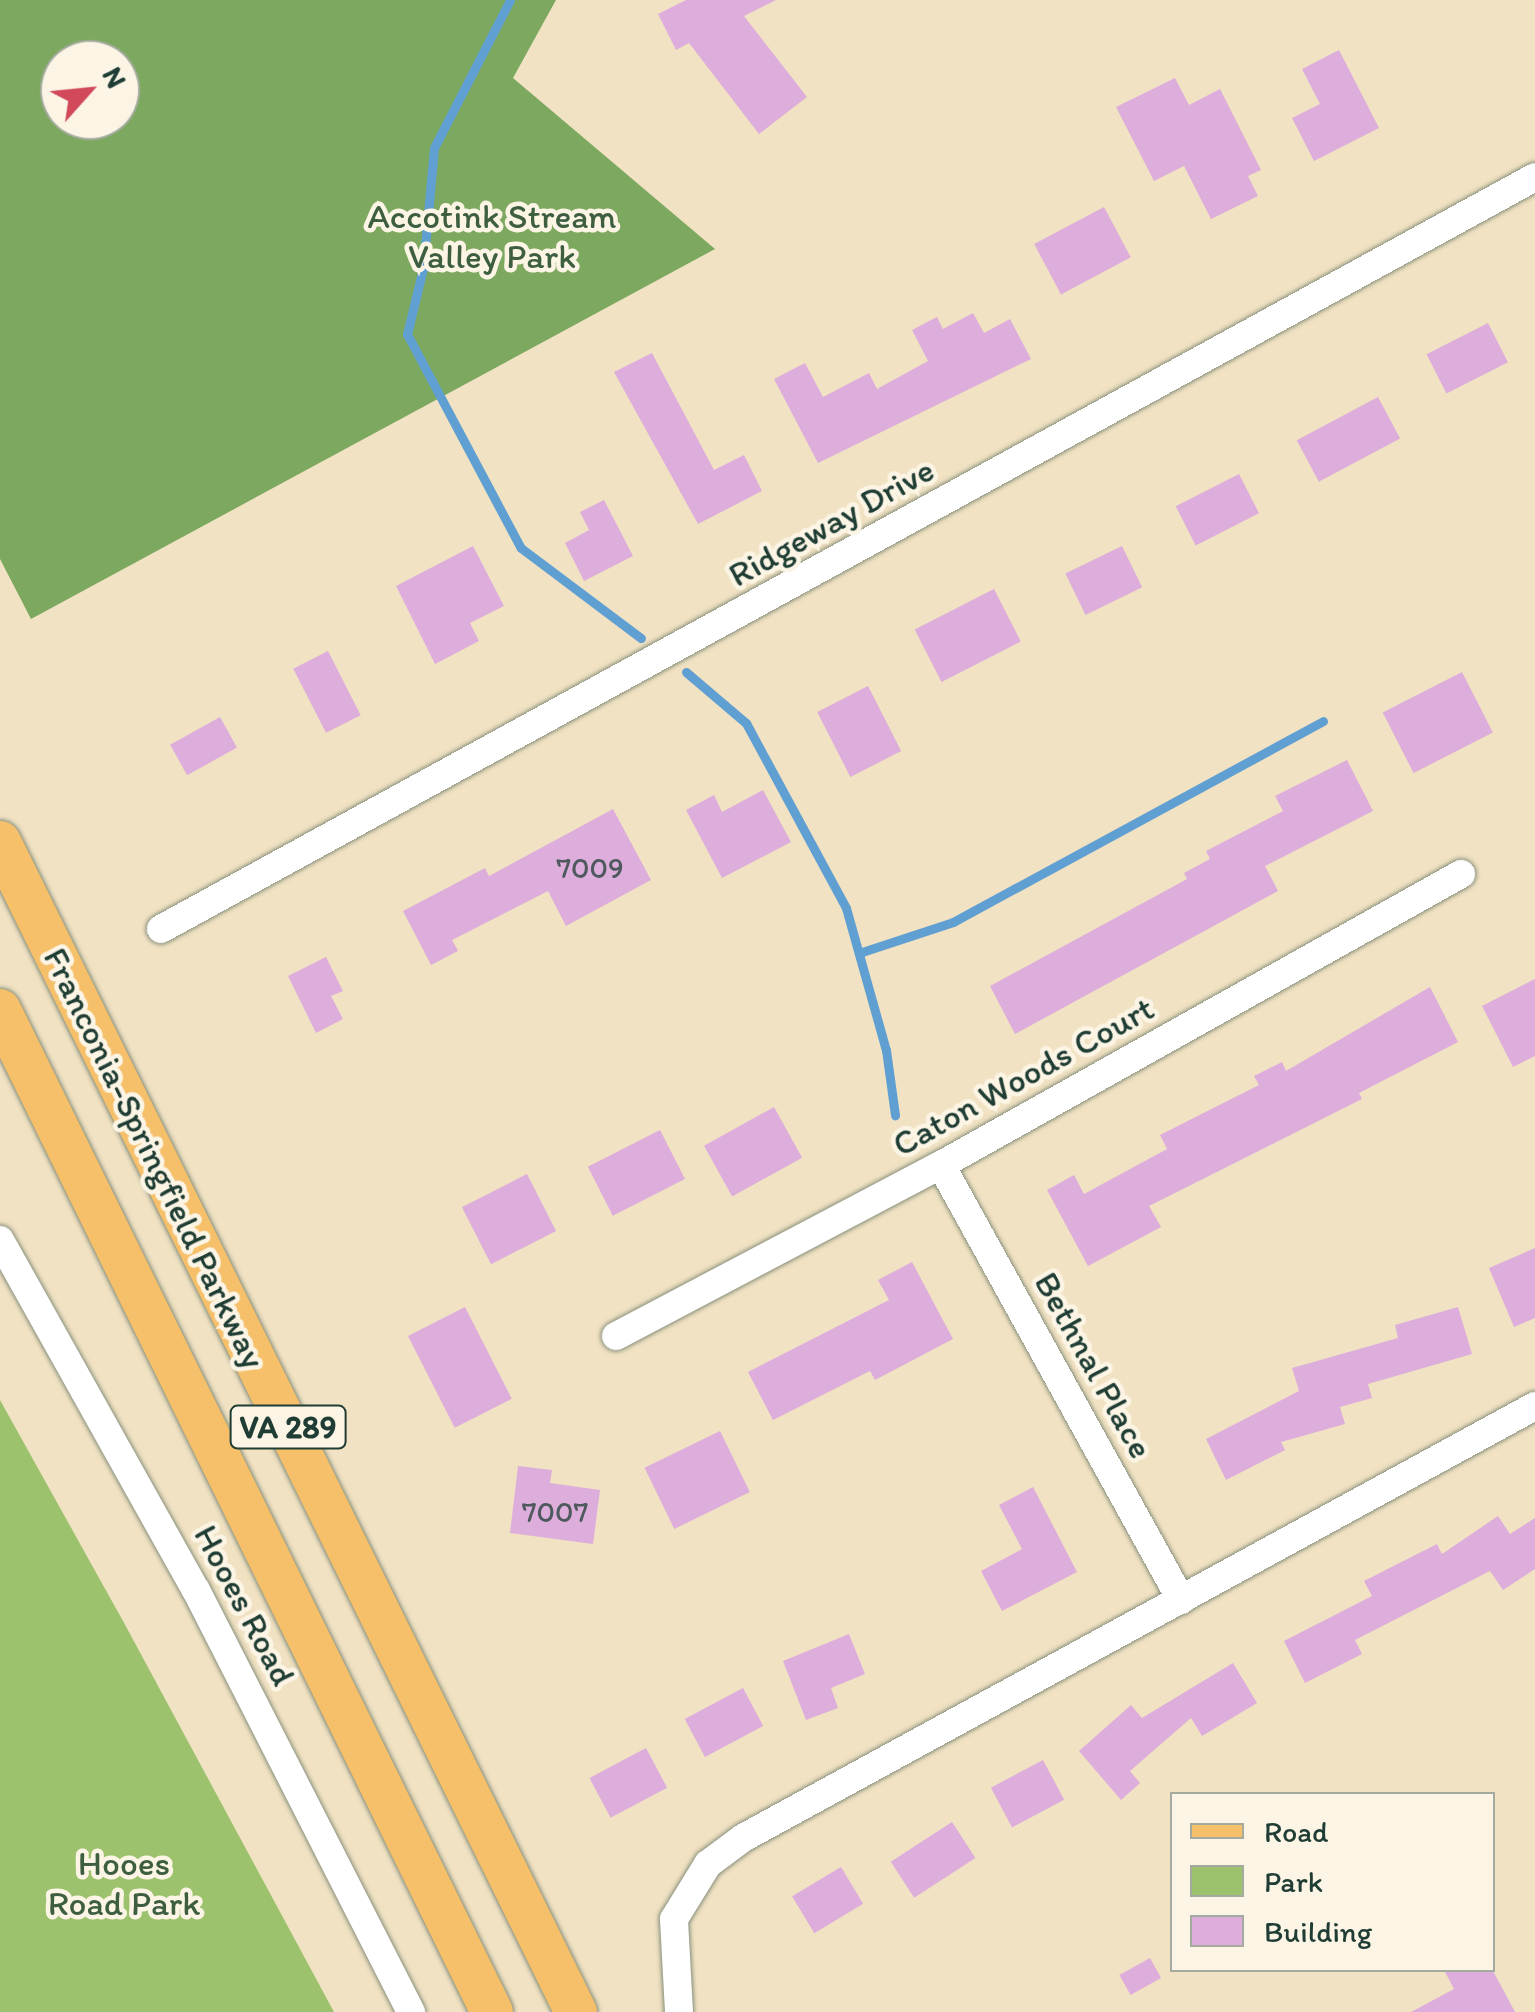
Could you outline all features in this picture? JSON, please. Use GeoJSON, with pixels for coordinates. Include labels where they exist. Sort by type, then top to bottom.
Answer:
{"type":"FeatureCollection","features":[{"type":"Feature","properties":{"kind":"main road","name":"Franconia-Springfield Parkway"},"geometry":{"type":"LineString","coordinates":[[0,842],[576,2012]]}},
{"type":"Feature","properties":{"kind":"main road","name":"Franconia-Springfield Parkway"},"geometry":{"type":"LineString","coordinates":[[0,1010],[492,2012]]}},
{"type":"Feature","properties":{"kind":"street","name":"Ridgeway Drive"},"geometry":{"type":"LineString","coordinates":[[161,929],[1532,187]]}},
{"type":"Feature","properties":{"kind":"street","name":"Caton Woods Court"},"geometry":{"type":"LineString","coordinates":[[616,1336],[941,1165],[1461,874]]}},
{"type":"Feature","properties":{"kind":"street","name":"Bethnal Place"},"geometry":{"type":"LineString","coordinates":[[941,1165],[1182,1600]]}},
{"type":"Feature","properties":{"kind":"street","name":"Hooes Road"},"geometry":{"type":"LineString","coordinates":[[0,1240],[196,1590],[411,2012]]}},
{"type":"Feature","properties":{"kind":"street"},"geometry":{"type":"LineString","coordinates":[[679,2012],[674,1920],[708,1864],[894,1756],[1535,1406]]}},
{"type":"Feature","properties":{"kind":"green space","name":"Accotink Stream Valley Park"},"geometry":{"type":"Polygon","coordinates":[[[0,0],[556,0],[513,78],[715,249],[31,619],[0,559],[0,0]]]}},
{"type":"Feature","properties":{"kind":"green space","name":"Hooes Road Park"},"geometry":{"type":"Polygon","coordinates":[[[0,1400],[123,1621],[334,2012],[0,2012],[0,1400]]]}},
{"type":"Feature","properties":{"kind":"building"},"geometry":{"type":"Polygon","coordinates":[[[686,0],[776,0],[744,16],[807,97],[759,134],[689,43],[676,50],[658,14],[686,0]]]}},
{"type":"Feature","properties":{"kind":"building"},"geometry":{"type":"Polygon","coordinates":[[[1339,50],[1379,128],[1314,161],[1292,118],[1320,104],[1302,69],[1339,50]]]}},
{"type":"Feature","properties":{"kind":"building"},"geometry":{"type":"Polygon","coordinates":[[[1175,78],[1189,105],[1220,89],[1261,170],[1248,176],[1258,196],[1211,219],[1184,166],[1154,181],[1116,107],[1175,78]]]}},
{"type":"Feature","properties":{"kind":"building"},"geometry":{"type":"Polygon","coordinates":[[[1104,207],[1131,257],[1061,294],[1034,244],[1104,207]]]}},
{"type":"Feature","properties":{"kind":"building"},"geometry":{"type":"Polygon","coordinates":[[[973,313],[984,333],[1010,319],[1031,359],[818,463],[774,379],[805,363],[823,397],[869,373],[877,389],[928,361],[912,330],[937,317],[943,329],[973,313]]]}},
{"type":"Feature","properties":{"kind":"building"},"geometry":{"type":"Polygon","coordinates":[[[1488,323],[1508,362],[1446,394],[1427,354],[1488,323]]]}},
{"type":"Feature","properties":{"kind":"building"},"geometry":{"type":"Polygon","coordinates":[[[652,353],[714,470],[744,455],[762,491],[698,524],[614,372],[652,353]]]}},
{"type":"Feature","properties":{"kind":"building"},"geometry":{"type":"Polygon","coordinates":[[[1378,397],[1400,438],[1319,482],[1297,440],[1378,397]]]}},
{"type":"Feature","properties":{"kind":"building"},"geometry":{"type":"Polygon","coordinates":[[[1239,474],[1259,513],[1196,545],[1176,506],[1239,474]]]}},
{"type":"Feature","properties":{"kind":"building"},"geometry":{"type":"Polygon","coordinates":[[[604,500],[633,556],[584,581],[565,543],[589,530],[580,512],[604,500]]]}},
{"type":"Feature","properties":{"kind":"building"},"geometry":{"type":"Polygon","coordinates":[[[473,546],[504,606],[470,623],[479,641],[435,664],[396,586],[473,546]]]}},
{"type":"Feature","properties":{"kind":"building"},"geometry":{"type":"Polygon","coordinates":[[[1122,546],[1142,587],[1086,615],[1065,574],[1122,546]]]}},
{"type":"Feature","properties":{"kind":"building"},"geometry":{"type":"Polygon","coordinates":[[[994,589],[1021,642],[941,682],[915,629],[994,589]]]}},
{"type":"Feature","properties":{"kind":"building"},"geometry":{"type":"Polygon","coordinates":[[[328,651],[361,715],[326,733],[293,669],[328,651]]]}},
{"type":"Feature","properties":{"kind":"building"},"geometry":{"type":"Polygon","coordinates":[[[1462,672],[1493,733],[1414,773],[1383,712],[1462,672]]]}},
{"type":"Feature","properties":{"kind":"building"},"geometry":{"type":"Polygon","coordinates":[[[868,686],[901,751],[850,777],[817,712],[868,686]]]}},
{"type":"Feature","properties":{"kind":"building"},"geometry":{"type":"Polygon","coordinates":[[[220,717],[237,748],[187,775],[170,745],[220,717]]]}},
{"type":"Feature","properties":{"kind":"building"},"geometry":{"type":"Polygon","coordinates":[[[1347,760],[1373,811],[1265,866],[1278,891],[1015,1034],[990,986],[1187,879],[1184,873],[1210,859],[1206,851],[1283,811],[1275,796],[1347,760]]]}},
{"type":"Feature","properties":{"kind":"building"},"geometry":{"type":"Polygon","coordinates":[[[763,790],[791,842],[722,878],[686,810],[714,795],[722,812],[763,790]]]}},
{"type":"Feature","properties":{"kind":"building"},"geometry":{"type":"Polygon","coordinates":[[[613,809],[651,880],[566,926],[548,891],[452,940],[458,951],[431,965],[403,911],[485,868],[489,876],[613,809]]]}},
{"type":"Feature","properties":{"kind":"building"},"geometry":{"type":"Polygon","coordinates":[[[326,957],[343,991],[331,996],[343,1019],[316,1033],[288,976],[326,957]]]}},
{"type":"Feature","properties":{"kind":"building"},"geometry":{"type":"Polygon","coordinates":[[[1535,979],[1535,1056],[1513,1067],[1482,1006],[1535,979]]]}},
{"type":"Feature","properties":{"kind":"building"},"geometry":{"type":"Polygon","coordinates":[[[1430,987],[1458,1042],[1359,1093],[1362,1099],[1149,1206],[1161,1227],[1088,1266],[1047,1190],[1074,1175],[1084,1194],[1167,1149],[1160,1135],[1259,1085],[1254,1076],[1282,1062],[1286,1071],[1430,987]]]}},
{"type":"Feature","properties":{"kind":"building"},"geometry":{"type":"Polygon","coordinates":[[[774,1107],[802,1158],[732,1197],[704,1146],[774,1107]]]}},
{"type":"Feature","properties":{"kind":"building"},"geometry":{"type":"Polygon","coordinates":[[[660,1130],[685,1179],[613,1216],[588,1167],[660,1130]]]}},
{"type":"Feature","properties":{"kind":"building"},"geometry":{"type":"Polygon","coordinates":[[[527,1174],[556,1231],[491,1264],[462,1207],[527,1174]]]}},
{"type":"Feature","properties":{"kind":"building"},"geometry":{"type":"Polygon","coordinates":[[[1535,1248],[1535,1318],[1514,1327],[1489,1268],[1535,1248]]]}},
{"type":"Feature","properties":{"kind":"building"},"geometry":{"type":"Polygon","coordinates":[[[912,1262],[953,1339],[875,1380],[870,1371],[773,1420],[748,1372],[889,1300],[878,1280],[912,1262]]]}},
{"type":"Feature","properties":{"kind":"building"},"geometry":{"type":"Polygon","coordinates":[[[465,1307],[512,1399],[455,1428],[408,1336],[465,1307]]]}},
{"type":"Feature","properties":{"kind":"building"},"geometry":{"type":"Polygon","coordinates":[[[1458,1307],[1472,1354],[1368,1384],[1372,1398],[1340,1407],[1345,1424],[1281,1442],[1285,1450],[1226,1480],[1206,1439],[1299,1391],[1292,1368],[1398,1338],[1395,1325],[1458,1307]]]}},
{"type":"Feature","properties":{"kind":"building"},"geometry":{"type":"Polygon","coordinates":[[[720,1431],[750,1492],[674,1529],[645,1468],[720,1431]]]}},
{"type":"Feature","properties":{"kind":"building"},"geometry":{"type":"Polygon","coordinates":[[[518,1466],[552,1470],[550,1483],[600,1490],[593,1544],[510,1533],[518,1466]]]}},
{"type":"Feature","properties":{"kind":"building"},"geometry":{"type":"Polygon","coordinates":[[[1033,1487],[1077,1572],[1002,1611],[981,1571],[1022,1549],[999,1505],[1033,1487]]]}},
{"type":"Feature","properties":{"kind":"building"},"geometry":{"type":"Polygon","coordinates":[[[1498,1516],[1510,1534],[1535,1518],[1535,1569],[1503,1590],[1490,1571],[1355,1640],[1362,1654],[1305,1683],[1284,1641],[1372,1596],[1364,1581],[1437,1544],[1442,1554],[1498,1516]]]}},
{"type":"Feature","properties":{"kind":"building"},"geometry":{"type":"Polygon","coordinates":[[[849,1634],[865,1674],[831,1688],[838,1708],[806,1720],[783,1661],[849,1634]]]}},
{"type":"Feature","properties":{"kind":"building"},"geometry":{"type":"Polygon","coordinates":[[[1233,1663],[1257,1703],[1202,1736],[1191,1718],[1130,1771],[1140,1783],[1121,1800],[1079,1751],[1131,1705],[1142,1718],[1233,1663]]]}},
{"type":"Feature","properties":{"kind":"building"},"geometry":{"type":"Polygon","coordinates":[[[743,1688],[763,1726],[705,1757],[685,1719],[743,1688]]]}},
{"type":"Feature","properties":{"kind":"building"},"geometry":{"type":"Polygon","coordinates":[[[646,1748],[667,1788],[611,1818],[589,1778],[646,1748]]]}},
{"type":"Feature","properties":{"kind":"building"},"geometry":{"type":"Polygon","coordinates":[[[1043,1760],[1064,1800],[1012,1827],[991,1788],[1043,1760]]]}},
{"type":"Feature","properties":{"kind":"building"},"geometry":{"type":"Polygon","coordinates":[[[952,1822],[975,1858],[914,1898],[891,1862],[952,1822]]]}},
{"type":"Feature","properties":{"kind":"building"},"geometry":{"type":"Polygon","coordinates":[[[841,1867],[863,1904],[814,1933],[792,1896],[841,1867]]]}},
{"type":"Feature","properties":{"kind":"building"},"geometry":{"type":"Polygon","coordinates":[[[1150,1958],[1161,1978],[1131,1995],[1119,1975],[1150,1958]]]}},
{"type":"Feature","properties":{"kind":"building"},"geometry":{"type":"Polygon","coordinates":[[[1445,1972],[1494,1972],[1515,2012],[1411,2012],[1454,1989],[1445,1972]]]}},
{"type":"Feature","properties":{"kind":"waterway"},"geometry":{"type":"LineString","coordinates":[[510,0],[434,148],[423,268],[407,334],[521,548],[641,638]]}},
{"type":"Feature","properties":{"kind":"waterway"},"geometry":{"type":"LineString","coordinates":[[686,672],[746,723],[846,908],[886,1050],[895,1115]]}},
{"type":"Feature","properties":{"kind":"waterway"},"geometry":{"type":"LineString","coordinates":[[862,952],[953,922],[1323,721]]}}]}
